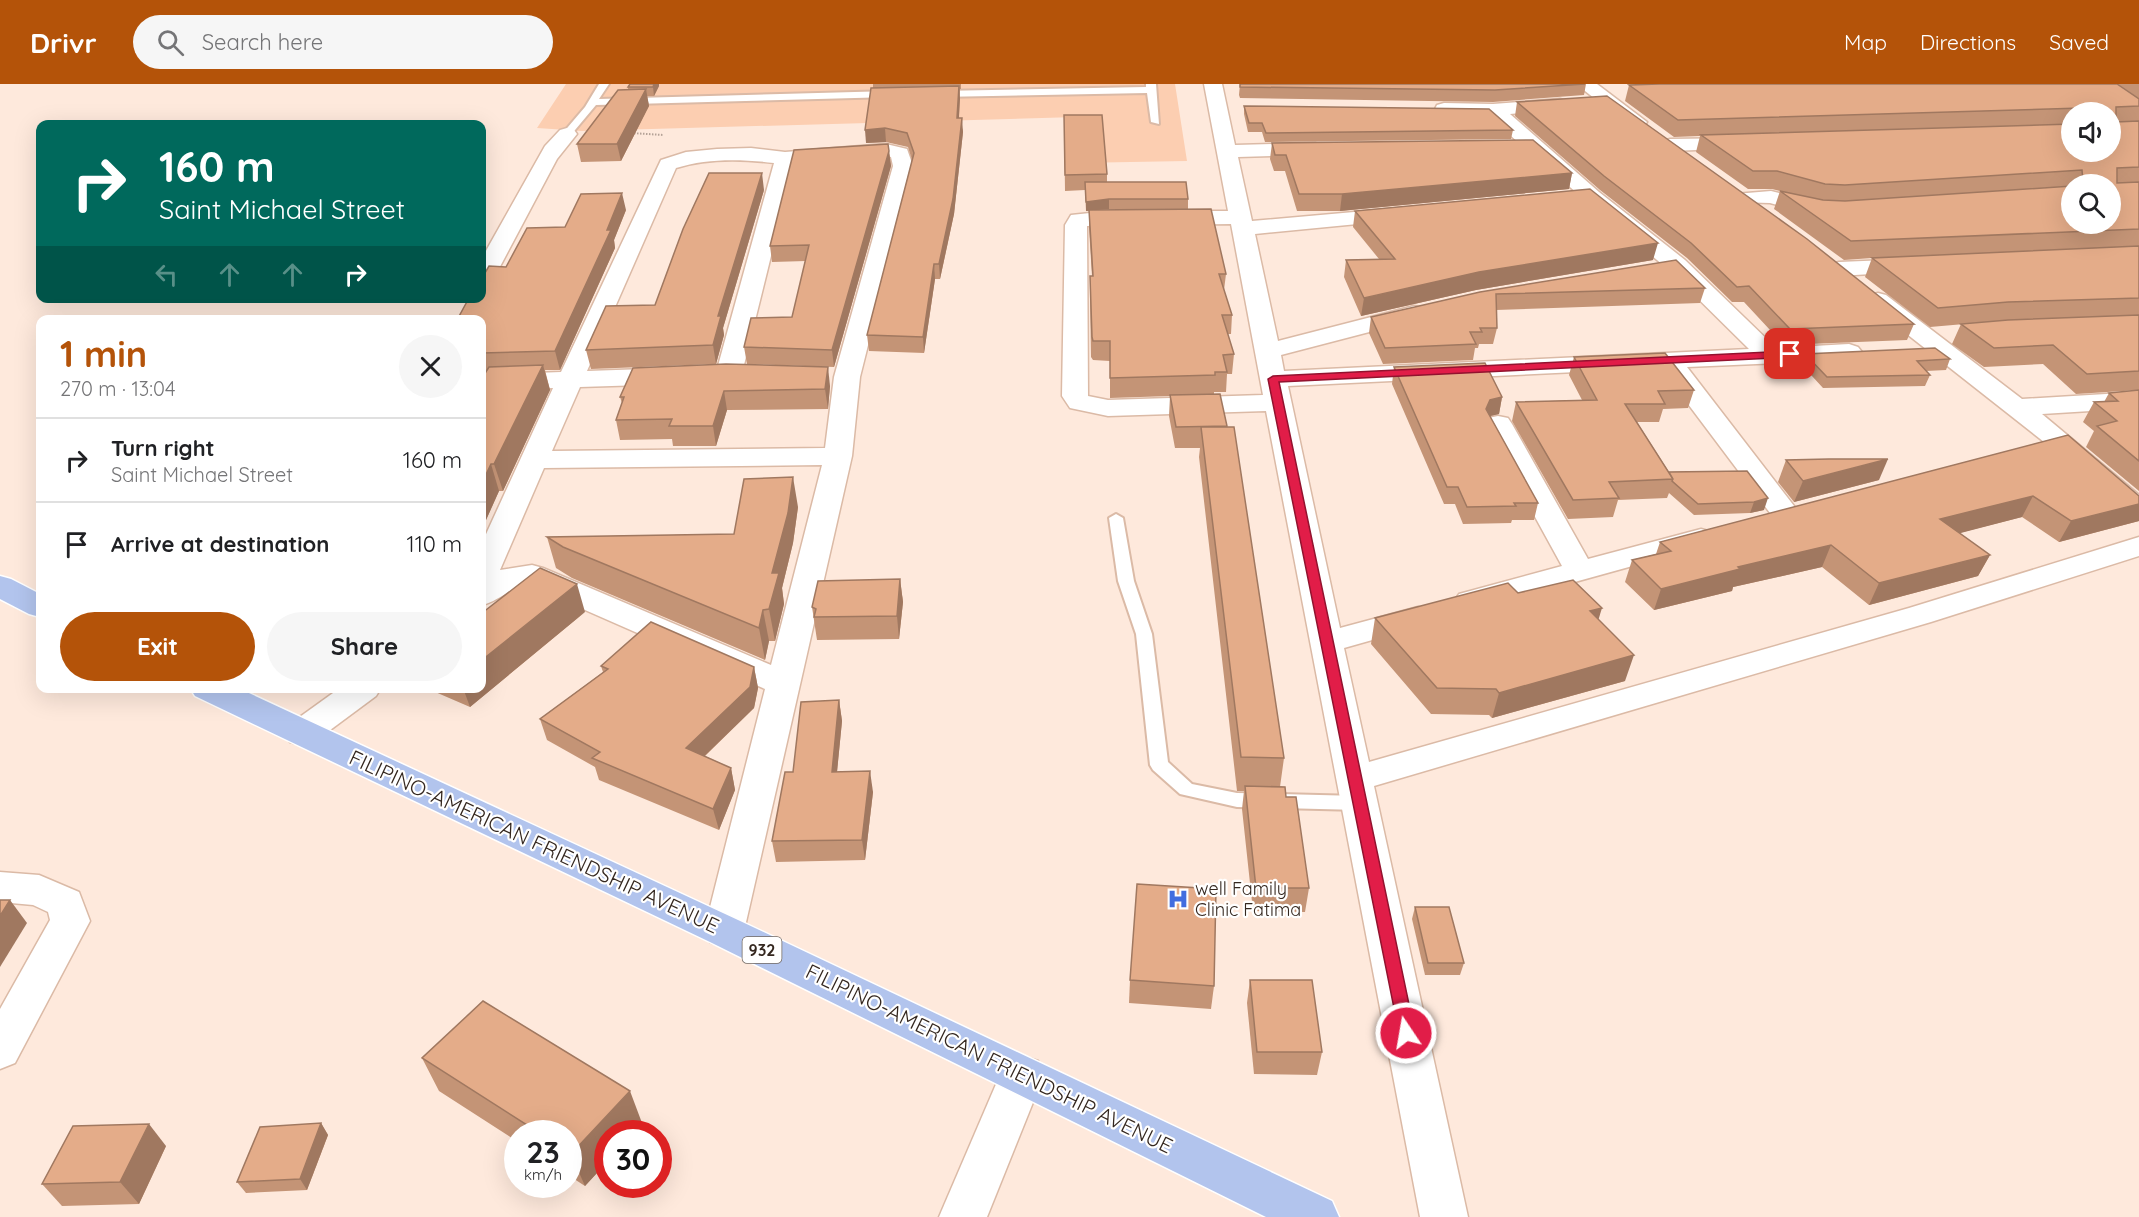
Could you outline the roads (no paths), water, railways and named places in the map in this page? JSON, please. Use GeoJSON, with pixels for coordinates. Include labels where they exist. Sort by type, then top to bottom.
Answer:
{"type":"FeatureCollection","features":[{"type":"Feature","properties":{"kind":"main road"},"geometry":{"type":"LineString","coordinates":[[0,586],[36,604]]}},
{"type":"Feature","properties":{"kind":"main road","name":"FILIPINO-AMERICAN FRIENDSHIP AVENUE"},"geometry":{"type":"LineString","coordinates":[[217,693],[724,931],[1315,1217]]}},
{"type":"Feature","properties":{"kind":"street"},"geometry":{"type":"LineString","coordinates":[[1585,84],[1697,165]]}},
{"type":"Feature","properties":{"kind":"street"},"geometry":{"type":"LineString","coordinates":[[1513,90],[1534,107]]}},
{"type":"Feature","properties":{"kind":"street"},"geometry":{"type":"LineString","coordinates":[[1224,99],[1227,151],[1241,223],[1444,1217]]}},
{"type":"Feature","properties":{"kind":"street"},"geometry":{"type":"LineString","coordinates":[[1421,109],[1493,110],[1608,101]]}},
{"type":"Feature","properties":{"kind":"street"},"geometry":{"type":"LineString","coordinates":[[1493,110],[1592,196],[1677,265],[1769,355]]}},
{"type":"Feature","properties":{"kind":"street"},"geometry":{"type":"LineString","coordinates":[[486,271],[547,159],[555,146],[567,134]]}},
{"type":"Feature","properties":{"kind":"street"},"geometry":{"type":"LineString","coordinates":[[1670,145],[1757,144]]}},
{"type":"Feature","properties":{"kind":"street"},"geometry":{"type":"LineString","coordinates":[[1716,145],[1738,167]]}},
{"type":"Feature","properties":{"kind":"street"},"geometry":{"type":"LineString","coordinates":[[1512,147],[1535,147]]}},
{"type":"Feature","properties":{"kind":"street"},"geometry":{"type":"LineString","coordinates":[[1227,151],[1334,149]]}},
{"type":"Feature","properties":{"kind":"street"},"geometry":{"type":"LineString","coordinates":[[486,566],[668,164],[686,158],[717,155],[751,154],[785,158],[886,150],[902,156],[903,166],[835,377],[838,456],[724,931]]}},
{"type":"Feature","properties":{"kind":"street"},"geometry":{"type":"LineString","coordinates":[[486,383],[721,374],[785,158]]}},
{"type":"Feature","properties":{"kind":"street"},"geometry":{"type":"LineString","coordinates":[[1724,184],[1748,190],[1770,207],[1839,211]]}},
{"type":"Feature","properties":{"kind":"street"},"geometry":{"type":"LineString","coordinates":[[1569,198],[1592,196]]}},
{"type":"Feature","properties":{"kind":"street"},"geometry":{"type":"LineString","coordinates":[[1417,212],[1241,223],[1109,218],[1079,220],[1076,225],[1075,396],[1079,402],[1108,408],[1273,377],[1870,351]]}},
{"type":"Feature","properties":{"kind":"street"},"geometry":{"type":"LineString","coordinates":[[1931,265],[1829,262],[1922,345],[2018,407],[2128,489],[2139,510]]}},
{"type":"Feature","properties":{"kind":"street"},"geometry":{"type":"LineString","coordinates":[[1644,270],[1677,265]]}},
{"type":"Feature","properties":{"kind":"street"},"geometry":{"type":"LineString","coordinates":[[1273,377],[1432,309]]}},
{"type":"Feature","properties":{"kind":"street"},"geometry":{"type":"LineString","coordinates":[[1922,345],[1961,333]]}},
{"type":"Feature","properties":{"kind":"street"},"geometry":{"type":"LineString","coordinates":[[1327,642],[1579,570],[1798,512],[1668,360]]}},
{"type":"Feature","properties":{"kind":"street"},"geometry":{"type":"LineString","coordinates":[[2018,407],[2139,400]]}},
{"type":"Feature","properties":{"kind":"street"},"geometry":{"type":"LineString","coordinates":[[1498,424],[1579,570]]}},
{"type":"Feature","properties":{"kind":"street"},"geometry":{"type":"LineString","coordinates":[[2032,450],[2063,442]]}},
{"type":"Feature","properties":{"kind":"street"},"geometry":{"type":"LineString","coordinates":[[535,460],[838,456]]}},
{"type":"Feature","properties":{"kind":"street"},"geometry":{"type":"LineString","coordinates":[[1357,791],[2139,546]]}},
{"type":"Feature","properties":{"kind":"street"},"geometry":{"type":"LineString","coordinates":[[486,592],[510,577],[532,575],[782,683]]}},
{"type":"Feature","properties":{"kind":"street"},"geometry":{"type":"LineString","coordinates":[[303,734],[357,693]]}},
{"type":"Feature","properties":{"kind":"street"},"geometry":{"type":"LineString","coordinates":[[0,887],[39,890],[65,903],[70,921],[0,1050]]}},
{"type":"Feature","properties":{"kind":"street"},"geometry":{"type":"LineString","coordinates":[[963,1217],[1022,1075]]}},
{"type":"Feature","properties":{"kind":"lane"},"geometry":{"type":"LineString","coordinates":[[567,134],[576,126],[604,84]]}},
{"type":"Feature","properties":{"kind":"lane"},"geometry":{"type":"LineString","coordinates":[[933,94],[1151,87],[1156,122]]}},
{"type":"Feature","properties":{"kind":"lane"},"geometry":{"type":"LineString","coordinates":[[592,102],[898,94]]}},
{"type":"Feature","properties":{"kind":"lane"},"geometry":{"type":"LineString","coordinates":[[1116,518],[1126,581],[1144,634],[1159,765],[1186,789],[1238,800],[1357,791]]}},
{"type":"Feature","properties":{"kind":"place","name":"well Family Clinic Fatima"},"geometry":{"type":"Point","coordinates":[1178,899]}}]}
